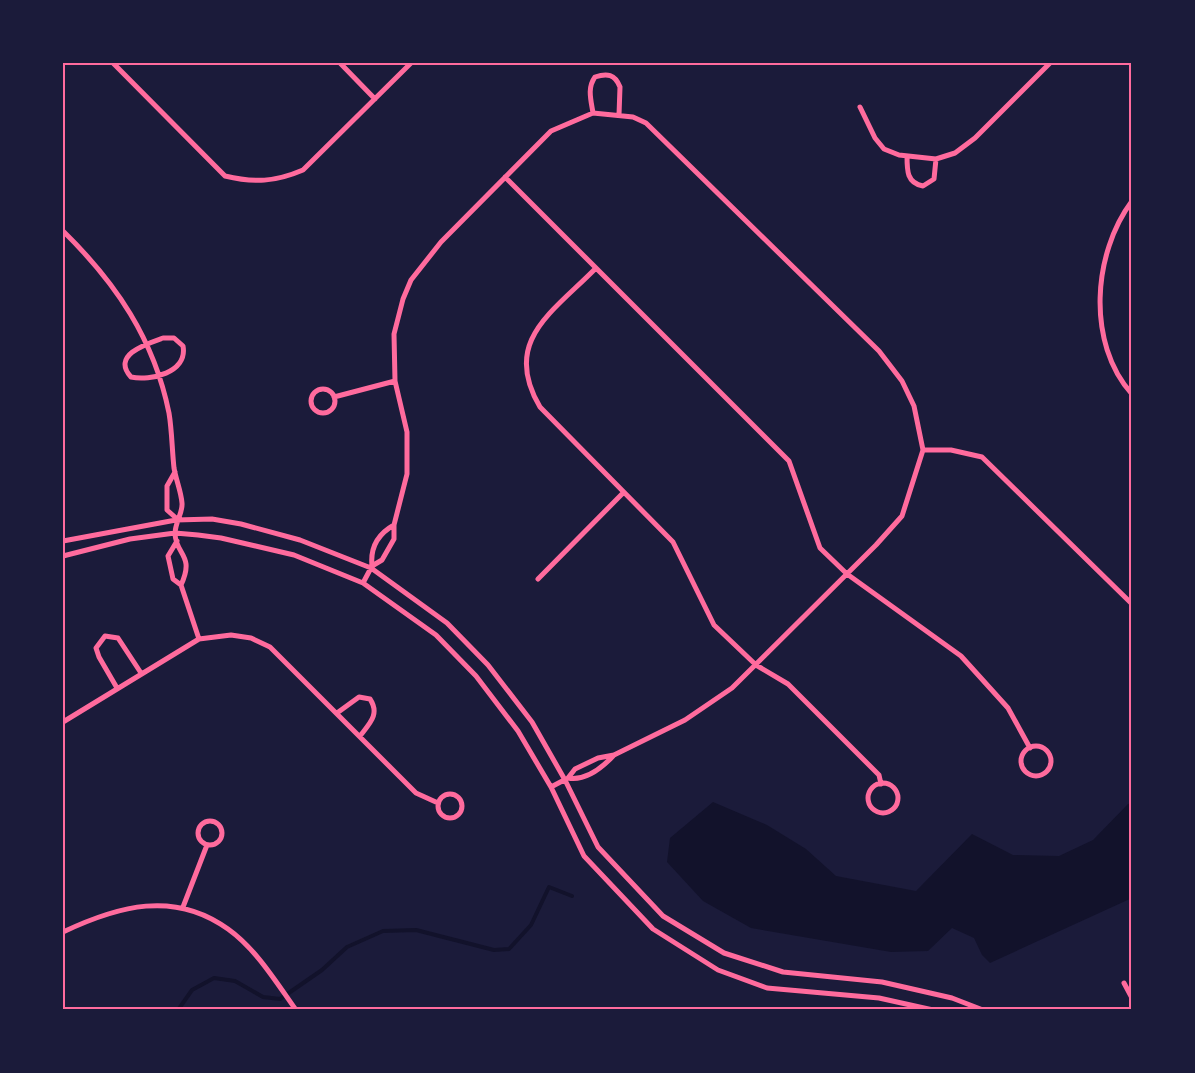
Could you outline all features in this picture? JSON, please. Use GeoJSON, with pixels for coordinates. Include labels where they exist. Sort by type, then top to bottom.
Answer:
{"type":"FeatureCollection","features":[{"type":"Feature","properties":{"kind":"street"},"geometry":{"type":"LineString","coordinates":[[113,63],[225,176],[245,181],[283,179],[303,170],[411,63]]}},
{"type":"Feature","properties":{"kind":"street"},"geometry":{"type":"LineString","coordinates":[[340,63],[375,99]]}},
{"type":"Feature","properties":{"kind":"street"},"geometry":{"type":"LineString","coordinates":[[860,107],[875,138],[884,149],[907,156],[936,159],[955,153],[975,138],[1050,63]]}},
{"type":"Feature","properties":{"kind":"street"},"geometry":{"type":"LineString","coordinates":[[593,113],[591,83],[596,76],[605,74],[612,76],[620,87],[618,115]]}},
{"type":"Feature","properties":{"kind":"street"},"geometry":{"type":"LineString","coordinates":[[363,583],[372,567],[382,560],[394,540],[394,525],[407,474],[407,432],[395,381],[394,334],[403,299],[411,280],[441,242],[550,131],[593,113],[633,117],[646,123],[879,351],[902,381],[914,406],[923,450],[902,516],[732,688],[708,706],[614,755],[597,758],[575,769],[566,779],[551,787]]}},
{"type":"Feature","properties":{"kind":"street"},"geometry":{"type":"LineString","coordinates":[[907,156],[909,178],[915,184],[923,186],[934,179],[936,159]]}},
{"type":"Feature","properties":{"kind":"street"},"geometry":{"type":"LineString","coordinates":[[505,177],[789,460],[820,548],[847,574],[961,656],[1008,708],[1030,748]]}},
{"type":"Feature","properties":{"kind":"street"},"geometry":{"type":"LineString","coordinates":[[1132,201],[1107,248],[1100,303],[1109,351],[1118,372],[1132,394]]}},
{"type":"Feature","properties":{"kind":"street"},"geometry":{"type":"LineString","coordinates":[[63,231],[94,261],[116,290],[148,345],[159,376],[170,416],[175,472],[181,487],[182,508],[176,519],[175,533],[185,555],[186,574],[181,585]]}},
{"type":"Feature","properties":{"kind":"street"},"geometry":{"type":"LineString","coordinates":[[596,268],[537,328],[526,349],[525,371],[530,390],[540,407],[623,494],[673,542],[714,625],[756,665],[788,684],[819,713],[879,776],[880,784]]}},
{"type":"Feature","properties":{"kind":"street"},"geometry":{"type":"LineString","coordinates":[[163,338],[174,338],[183,346],[183,357],[178,365],[159,376],[143,380],[131,377],[124,368],[125,360],[132,351],[148,345],[163,338]]}},
{"type":"Feature","properties":{"kind":"street"},"geometry":{"type":"LineString","coordinates":[[334,397],[395,381]]}},
{"type":"Feature","properties":{"kind":"street"},"geometry":{"type":"LineString","coordinates":[[319,390],[326,390],[334,397],[334,406],[328,412],[321,413],[312,406],[313,395],[319,390]]}},
{"type":"Feature","properties":{"kind":"street"},"geometry":{"type":"LineString","coordinates":[[923,450],[951,450],[982,457],[1132,604]]}},
{"type":"Feature","properties":{"kind":"street"},"geometry":{"type":"LineString","coordinates":[[175,472],[167,486],[168,510],[176,519]]}},
{"type":"Feature","properties":{"kind":"street"},"geometry":{"type":"LineString","coordinates":[[538,579],[623,494]]}},
{"type":"Feature","properties":{"kind":"street"},"geometry":{"type":"LineString","coordinates":[[63,541],[176,519],[212,519],[241,524],[300,540],[372,567],[447,623],[488,665],[532,722],[566,779],[598,847],[633,888],[663,916],[724,953],[783,972],[882,982],[952,998],[983,1010]]}},
{"type":"Feature","properties":{"kind":"street"},"geometry":{"type":"LineString","coordinates":[[372,567],[371,552],[383,532],[394,525]]}},
{"type":"Feature","properties":{"kind":"street"},"geometry":{"type":"LineString","coordinates":[[63,556],[130,539],[175,533],[221,538],[294,555],[363,583],[436,635],[476,676],[518,731],[551,787],[584,856],[622,899],[653,929],[718,970],[767,988],[879,998],[933,1010]]}},
{"type":"Feature","properties":{"kind":"street"},"geometry":{"type":"LineString","coordinates":[[177,541],[168,556],[173,579],[181,585],[199,639]]}},
{"type":"Feature","properties":{"kind":"street"},"geometry":{"type":"LineString","coordinates":[[63,722],[199,639],[231,635],[251,638],[270,647],[416,793],[438,803]]}},
{"type":"Feature","properties":{"kind":"street"},"geometry":{"type":"LineString","coordinates":[[117,688],[96,648],[105,636],[118,638],[141,673]]}},
{"type":"Feature","properties":{"kind":"street"},"geometry":{"type":"LineString","coordinates":[[337,713],[359,697],[370,699],[375,706],[375,715],[360,736]]}},
{"type":"Feature","properties":{"kind":"street"},"geometry":{"type":"LineString","coordinates":[[1030,748],[1042,748],[1048,754],[1048,768],[1041,775],[1031,776],[1021,765],[1022,755],[1030,748]]}},
{"type":"Feature","properties":{"kind":"street"},"geometry":{"type":"LineString","coordinates":[[566,779],[578,780],[605,765],[614,755]]}},
{"type":"Feature","properties":{"kind":"street"},"geometry":{"type":"LineString","coordinates":[[880,784],[890,785],[898,795],[896,805],[884,813],[874,810],[869,801],[873,788],[880,784]]}},
{"type":"Feature","properties":{"kind":"street"},"geometry":{"type":"LineString","coordinates":[[453,795],[461,803],[461,811],[452,818],[444,817],[439,811],[438,803],[442,797],[453,795]]}},
{"type":"Feature","properties":{"kind":"street"},"geometry":{"type":"LineString","coordinates":[[206,821],[214,821],[222,830],[222,838],[217,844],[207,845],[199,839],[198,831],[206,821]]}},
{"type":"Feature","properties":{"kind":"street"},"geometry":{"type":"LineString","coordinates":[[183,907],[207,845]]}},
{"type":"Feature","properties":{"kind":"street"},"geometry":{"type":"LineString","coordinates":[[63,932],[114,910],[153,904],[183,907],[228,928],[247,946],[296,1010]]}},
{"type":"Feature","properties":{"kind":"street"},"geometry":{"type":"LineString","coordinates":[[1124,983],[1132,998]]}},
{"type":"Feature","properties":{"kind":"shaded area"},"geometry":{"type":"Polygon","coordinates":[[[713,802],[767,825],[806,849],[836,876],[916,891],[972,834],[1013,855],[1059,856],[1093,840],[1128,804],[1132,803],[1132,898],[990,963],[982,955],[974,938],[952,928],[928,951],[891,952],[751,928],[703,901],[667,862],[670,838],[713,802]]]}},
{"type":"Feature","properties":{"kind":"waterway"},"geometry":{"type":"LineString","coordinates":[[178,1010],[192,990],[214,978],[235,981],[263,997],[280,999],[322,970],[347,947],[383,931],[416,930],[494,950],[509,949],[531,925],[549,887],[572,896]]}}]}
